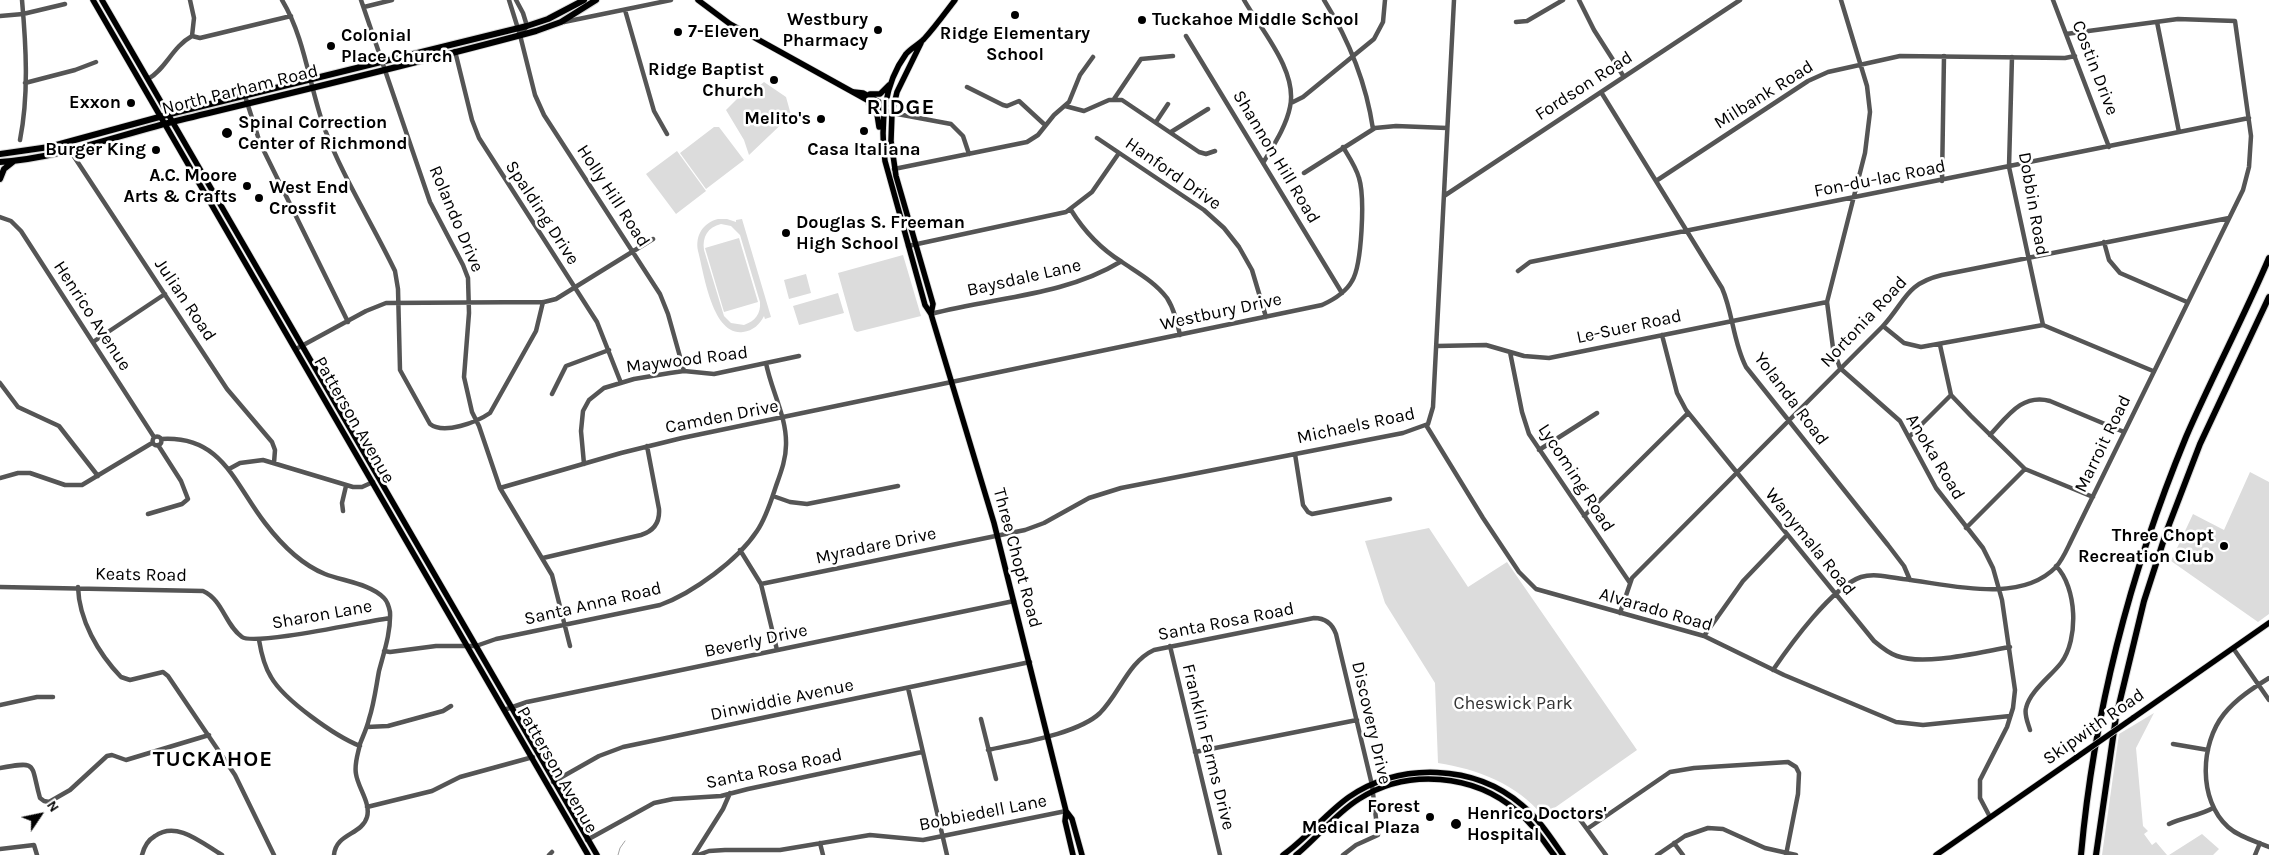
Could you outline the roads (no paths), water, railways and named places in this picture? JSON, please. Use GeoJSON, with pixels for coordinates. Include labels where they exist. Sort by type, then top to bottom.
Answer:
{"type":"FeatureCollection","features":[{"type":"Feature","properties":{"kind":"highway","name":"North Parham Road"},"geometry":{"type":"LineString","coordinates":[[0,154],[33,150],[62,143],[527,26],[548,19],[584,0]]}},
{"type":"Feature","properties":{"kind":"highway","name":"North Parham Road"},"geometry":{"type":"LineString","coordinates":[[0,162],[46,155],[520,35],[560,22],[596,0]]}},
{"type":"Feature","properties":{"kind":"highway"},"geometry":{"type":"LineString","coordinates":[[46,155],[62,149],[62,143]]}},
{"type":"Feature","properties":{"kind":"highway"},"geometry":{"type":"LineString","coordinates":[[0,179],[4,169],[16,160]]}},
{"type":"Feature","properties":{"kind":"highway"},"geometry":{"type":"LineString","coordinates":[[2081,855],[2086,800],[2101,714],[2130,597],[2155,517],[2186,438],[2269,258]]}},
{"type":"Feature","properties":{"kind":"highway"},"geometry":{"type":"LineString","coordinates":[[2096,855],[2116,717],[2144,601],[2170,522],[2200,444],[2269,297]]}},
{"type":"Feature","properties":{"kind":"main road","name":"Patterson Avenue"},"geometry":{"type":"LineString","coordinates":[[93,0],[588,855]]}},
{"type":"Feature","properties":{"kind":"main road","name":"Patterson Avenue"},"geometry":{"type":"LineString","coordinates":[[102,0],[597,855]]}},
{"type":"Feature","properties":{"kind":"main road"},"geometry":{"type":"LineString","coordinates":[[698,0],[723,20],[892,113]]}},
{"type":"Feature","properties":{"kind":"main road","name":"Three Chopt Road"},"geometry":{"type":"LineString","coordinates":[[955,0],[922,41],[905,56],[892,81],[885,108],[883,141],[888,175],[925,305],[931,314],[997,535],[1048,735],[1066,811],[1065,821],[1074,855]]}},
{"type":"Feature","properties":{"kind":"main road","name":"Three Chopt Road"},"geometry":{"type":"LineString","coordinates":[[922,41],[900,84],[892,113],[890,136],[894,168],[933,304],[931,314]]}},
{"type":"Feature","properties":{"kind":"main road"},"geometry":{"type":"LineString","coordinates":[[864,96],[880,94],[892,81]]}},
{"type":"Feature","properties":{"kind":"main road"},"geometry":{"type":"LineString","coordinates":[[864,96],[878,114],[883,141]]}},
{"type":"Feature","properties":{"kind":"main road","name":"Skipwith Road"},"geometry":{"type":"LineString","coordinates":[[1936,855],[2269,623]]}},
{"type":"Feature","properties":{"kind":"main road"},"geometry":{"type":"LineString","coordinates":[[1283,855],[1341,804],[1372,785],[1402,775],[1439,771],[1478,779],[1505,792],[1527,809],[1563,855]]}},
{"type":"Feature","properties":{"kind":"main road"},"geometry":{"type":"LineString","coordinates":[[1296,855],[1340,813],[1373,792],[1404,782],[1423,779],[1450,780],[1477,787],[1504,801],[1535,829],[1554,855]]}},
{"type":"Feature","properties":{"kind":"main road","name":"Three Chopt Road"},"geometry":{"type":"LineString","coordinates":[[1066,811],[1072,819],[1082,855]]}},
{"type":"Feature","properties":{"kind":"street"},"geometry":{"type":"LineString","coordinates":[[20,140],[23,124],[25,83],[22,0]]}},
{"type":"Feature","properties":{"kind":"street"},"geometry":{"type":"LineString","coordinates":[[190,0],[194,18],[192,36]]}},
{"type":"Feature","properties":{"kind":"street"},"geometry":{"type":"LineString","coordinates":[[282,0],[291,16],[325,129],[395,271],[398,302],[399,364],[401,373],[426,420],[438,429],[449,429],[476,420],[490,412],[536,331],[543,302]]}},
{"type":"Feature","properties":{"kind":"street","name":"Rolando Drive"},"geometry":{"type":"LineString","coordinates":[[361,0],[430,202],[465,270],[469,301],[464,377],[467,396],[500,488],[543,558],[556,585],[570,646]]}},
{"type":"Feature","properties":{"kind":"street"},"geometry":{"type":"LineString","coordinates":[[364,7],[392,0]]}},
{"type":"Feature","properties":{"kind":"street","name":"Holly Hill Road"},"geometry":{"type":"LineString","coordinates":[[509,0],[535,95],[544,115],[633,252],[665,306],[684,371]]}},
{"type":"Feature","properties":{"kind":"street"},"geometry":{"type":"LineString","coordinates":[[516,0],[527,26],[520,35]]}},
{"type":"Feature","properties":{"kind":"street"},"geometry":{"type":"LineString","coordinates":[[560,22],[671,0]]}},
{"type":"Feature","properties":{"kind":"street"},"geometry":{"type":"LineString","coordinates":[[1244,0],[1288,73],[1290,84],[1291,102],[1283,126],[1263,163]]}},
{"type":"Feature","properties":{"kind":"street"},"geometry":{"type":"LineString","coordinates":[[1324,0],[1340,29],[1366,89],[1374,129]]}},
{"type":"Feature","properties":{"kind":"street"},"geometry":{"type":"LineString","coordinates":[[1291,102],[1303,97],[1353,57],[1379,32],[1383,22],[1385,0]]}},
{"type":"Feature","properties":{"kind":"street","name":"Michaels Road"},"geometry":{"type":"LineString","coordinates":[[997,535],[1038,526],[1089,498],[1105,492],[1403,433],[1426,425],[1430,420],[1434,407],[1454,0]]}},
{"type":"Feature","properties":{"kind":"street"},"geometry":{"type":"LineString","coordinates":[[1516,22],[1527,20],[1563,0]]}},
{"type":"Feature","properties":{"kind":"street"},"geometry":{"type":"LineString","coordinates":[[1579,0],[1594,30],[1624,77]]}},
{"type":"Feature","properties":{"kind":"street","name":"Fordson Road"},"geometry":{"type":"LineString","coordinates":[[1444,196],[1740,0]]}},
{"type":"Feature","properties":{"kind":"street"},"geometry":{"type":"LineString","coordinates":[[1840,368],[1833,348],[1827,302],[1870,128],[1869,100],[1841,0]]}},
{"type":"Feature","properties":{"kind":"street","name":"Costin Drive"},"geometry":{"type":"LineString","coordinates":[[2054,0],[2109,147]]}},
{"type":"Feature","properties":{"kind":"street"},"geometry":{"type":"LineString","coordinates":[[0,16],[24,14],[65,4]]}},
{"type":"Feature","properties":{"kind":"street"},"geometry":{"type":"LineString","coordinates":[[625,10],[654,111],[667,134]]}},
{"type":"Feature","properties":{"kind":"street"},"geometry":{"type":"LineString","coordinates":[[148,79],[158,71],[179,45],[192,36],[200,38],[291,16]]}},
{"type":"Feature","properties":{"kind":"street","name":"Marroit Road"},"geometry":{"type":"LineString","coordinates":[[1773,670],[1804,627],[1836,595],[1849,584],[1862,577],[1880,576],[1991,590],[2032,582],[2056,566],[2064,554],[2229,218],[2248,175],[2251,144],[2249,118],[2235,21],[2185,19],[2157,22]]}},
{"type":"Feature","properties":{"kind":"street"},"geometry":{"type":"LineString","coordinates":[[2066,34],[2157,22],[2179,132]]}},
{"type":"Feature","properties":{"kind":"street","name":"Shannon Hill Road"},"geometry":{"type":"LineString","coordinates":[[1186,36],[1342,293]]}},
{"type":"Feature","properties":{"kind":"street","name":"Spalding Drive"},"geometry":{"type":"LineString","coordinates":[[455,51],[472,120],[479,138],[597,322],[610,350],[621,382]]}},
{"type":"Feature","properties":{"kind":"street"},"geometry":{"type":"LineString","coordinates":[[894,168],[1025,142],[1038,134],[1073,96],[1080,75],[1093,56]]}},
{"type":"Feature","properties":{"kind":"street"},"geometry":{"type":"LineString","coordinates":[[1114,99],[1141,59],[1173,56]]}},
{"type":"Feature","properties":{"kind":"street","name":"Milbank Road"},"geometry":{"type":"LineString","coordinates":[[1656,181],[1808,81],[1828,72],[1900,56],[2065,58],[2075,56]]}},
{"type":"Feature","properties":{"kind":"street"},"geometry":{"type":"LineString","coordinates":[[1942,181],[1944,56]]}},
{"type":"Feature","properties":{"kind":"street","name":"Dobbin Road"},"geometry":{"type":"LineString","coordinates":[[2012,57],[2009,167],[2043,325]]}},
{"type":"Feature","properties":{"kind":"street"},"geometry":{"type":"LineString","coordinates":[[25,83],[76,70],[96,62]]}},
{"type":"Feature","properties":{"kind":"street"},"geometry":{"type":"LineString","coordinates":[[967,86],[1003,105],[1007,106],[1019,100],[1045,125]]}},
{"type":"Feature","properties":{"kind":"street","name":"Yolanda Road"},"geometry":{"type":"LineString","coordinates":[[1600,92],[1722,288],[1740,354],[1746,367],[1888,545],[1904,566],[1910,580]]}},
{"type":"Feature","properties":{"kind":"street"},"geometry":{"type":"LineString","coordinates":[[244,96],[260,143],[348,322]]}},
{"type":"Feature","properties":{"kind":"street"},"geometry":{"type":"LineString","coordinates":[[1065,106],[1084,111],[1105,100],[1114,99],[1130,104],[1203,154],[1215,151]]}},
{"type":"Feature","properties":{"kind":"street"},"geometry":{"type":"LineString","coordinates":[[1156,122],[1168,104]]}},
{"type":"Feature","properties":{"kind":"street"},"geometry":{"type":"LineString","coordinates":[[1171,132],[1208,109]]}},
{"type":"Feature","properties":{"kind":"street"},"geometry":{"type":"LineString","coordinates":[[892,113],[951,124],[963,136],[969,154]]}},
{"type":"Feature","properties":{"kind":"street","name":"Fon-du-lac Road"},"geometry":{"type":"LineString","coordinates":[[1518,271],[1530,262],[2249,118]]}},
{"type":"Feature","properties":{"kind":"street"},"geometry":{"type":"LineString","coordinates":[[1304,173],[1374,129],[1396,126],[1448,128]]}},
{"type":"Feature","properties":{"kind":"street","name":"Hanford Drive"},"geometry":{"type":"LineString","coordinates":[[1097,138],[1204,210],[1224,228],[1239,247],[1252,270],[1266,317]]}},
{"type":"Feature","properties":{"kind":"street","name":"Westbury Drive"},"geometry":{"type":"LineString","coordinates":[[951,382],[1322,305],[1342,293],[1352,281],[1358,267],[1362,194],[1357,171],[1343,147]]}},
{"type":"Feature","properties":{"kind":"street","name":"Julian Road"},"geometry":{"type":"LineString","coordinates":[[69,149],[227,389],[272,442],[275,450],[274,463]]}},
{"type":"Feature","properties":{"kind":"street"},"geometry":{"type":"LineString","coordinates":[[908,246],[1053,216],[1071,210],[1092,192],[1119,153]]}},
{"type":"Feature","properties":{"kind":"street"},"geometry":{"type":"LineString","coordinates":[[1071,210],[1085,232],[1120,262],[1140,273],[1166,297],[1172,308],[1180,335]]}},
{"type":"Feature","properties":{"kind":"street","name":"Henrico Avenue"},"geometry":{"type":"LineString","coordinates":[[0,217],[11,221],[21,231],[154,437]]}},
{"type":"Feature","properties":{"kind":"street","name":"Nortonia Road"},"geometry":{"type":"LineString","coordinates":[[1620,613],[1630,583],[1737,472],[1883,326],[1909,291],[1923,281],[2104,242],[2229,218]]}},
{"type":"Feature","properties":{"kind":"street"},"geometry":{"type":"LineString","coordinates":[[296,349],[376,306],[398,302],[543,302],[556,299],[576,289],[653,239]]}},
{"type":"Feature","properties":{"kind":"street"},"geometry":{"type":"LineString","coordinates":[[2104,242],[2109,260],[2120,272],[2187,302]]}},
{"type":"Feature","properties":{"kind":"street","name":"Baysdale Lane"},"geometry":{"type":"LineString","coordinates":[[931,314],[1076,283],[1101,273],[1120,262]]}},
{"type":"Feature","properties":{"kind":"street"},"geometry":{"type":"LineString","coordinates":[[93,342],[165,294]]}},
{"type":"Feature","properties":{"kind":"street","name":"Le-Suer Road"},"geometry":{"type":"LineString","coordinates":[[1437,346],[1486,345],[1530,357],[1548,358],[1827,302]]}},
{"type":"Feature","properties":{"kind":"street"},"geometry":{"type":"LineString","coordinates":[[1883,326],[1899,340],[1910,346],[1921,347],[2043,325],[2153,371]]}},
{"type":"Feature","properties":{"kind":"street","name":"Wanymala Road"},"geometry":{"type":"LineString","coordinates":[[1662,335],[1678,393],[1688,413],[1874,641],[1895,656],[1909,659],[1932,659],[2010,647]]}},
{"type":"Feature","properties":{"kind":"street"},"geometry":{"type":"LineString","coordinates":[[1940,345],[1951,395],[1990,435],[2025,468],[2093,497]]}},
{"type":"Feature","properties":{"kind":"street"},"geometry":{"type":"LineString","coordinates":[[552,394],[566,366],[610,350]]}},
{"type":"Feature","properties":{"kind":"street","name":"Lycoming Road"},"geometry":{"type":"LineString","coordinates":[[1510,352],[1524,422],[1539,450],[1630,583]]}},
{"type":"Feature","properties":{"kind":"street","name":"Maywood Road"},"geometry":{"type":"LineString","coordinates":[[584,464],[581,431],[585,407],[598,392],[621,382],[684,371],[714,374],[799,356]]}},
{"type":"Feature","properties":{"kind":"street","name":"Santa Anna Road"},"geometry":{"type":"LineString","coordinates":[[384,651],[394,652],[436,646],[476,646],[496,639],[660,604],[673,600],[704,582],[740,550],[756,532],[772,496],[786,453],[786,439],[782,418],[766,363]]}},
{"type":"Feature","properties":{"kind":"street","name":"Anoka Road"},"geometry":{"type":"LineString","coordinates":[[1840,368],[1900,421],[1936,488],[1986,553],[1994,568],[2010,647],[2015,690],[2010,716],[1980,780],[1980,798],[1990,816]]}},
{"type":"Feature","properties":{"kind":"street","name":"Camden Drive"},"geometry":{"type":"LineString","coordinates":[[500,488],[647,446],[951,382]]}},
{"type":"Feature","properties":{"kind":"street"},"geometry":{"type":"LineString","coordinates":[[0,383],[18,407],[59,426],[98,476]]}},
{"type":"Feature","properties":{"kind":"street"},"geometry":{"type":"LineString","coordinates":[[1909,437],[1951,395]]}},
{"type":"Feature","properties":{"kind":"street"},"geometry":{"type":"LineString","coordinates":[[1990,435],[2021,404],[2037,398],[2050,401],[2124,432]]}},
{"type":"Feature","properties":{"kind":"street"},"geometry":{"type":"LineString","coordinates":[[1539,450],[1597,413]]}},
{"type":"Feature","properties":{"kind":"street"},"geometry":{"type":"LineString","coordinates":[[1584,516],[1688,413]]}},
{"type":"Feature","properties":{"kind":"street","name":"Alvarado Road"},"geometry":{"type":"LineString","coordinates":[[1426,425],[1482,518],[1526,581],[1544,592],[1704,636],[1773,670],[1868,711],[1904,724],[1945,724],[2010,716]]}},
{"type":"Feature","properties":{"kind":"street"},"geometry":{"type":"LineString","coordinates":[[0,478],[18,473],[30,473],[63,485],[73,486],[87,483],[152,443],[154,437],[177,439],[200,445],[220,458],[258,515],[289,551],[323,573],[381,595],[389,606],[390,618],[367,727],[360,746],[356,772],[367,807],[366,821],[340,840],[334,855]]}},
{"type":"Feature","properties":{"kind":"street"},"geometry":{"type":"LineString","coordinates":[[158,444],[161,439]]}},
{"type":"Feature","properties":{"kind":"street"},"geometry":{"type":"LineString","coordinates":[[148,514],[182,504],[187,500],[186,490],[181,481],[158,444],[152,443]]}},
{"type":"Feature","properties":{"kind":"street"},"geometry":{"type":"LineString","coordinates":[[543,558],[641,535],[654,529],[659,519],[659,509],[647,446]]}},
{"type":"Feature","properties":{"kind":"street"},"geometry":{"type":"LineString","coordinates":[[1295,454],[1304,509],[1312,514],[1390,499]]}},
{"type":"Feature","properties":{"kind":"street"},"geometry":{"type":"LineString","coordinates":[[229,469],[237,464],[254,460],[274,463],[346,486],[362,487],[379,479]]}},
{"type":"Feature","properties":{"kind":"street"},"geometry":{"type":"LineString","coordinates":[[1966,528],[2025,468]]}},
{"type":"Feature","properties":{"kind":"street"},"geometry":{"type":"LineString","coordinates":[[343,511],[342,503],[346,486]]}},
{"type":"Feature","properties":{"kind":"street"},"geometry":{"type":"LineString","coordinates":[[772,496],[790,502],[807,504],[898,486]]}},
{"type":"Feature","properties":{"kind":"street","name":"Myradare Drive"},"geometry":{"type":"LineString","coordinates":[[761,584],[997,535]]}},
{"type":"Feature","properties":{"kind":"street"},"geometry":{"type":"LineString","coordinates":[[1704,636],[1743,581],[1787,535]]}},
{"type":"Feature","properties":{"kind":"street"},"geometry":{"type":"LineString","coordinates":[[740,550],[761,584],[776,650]]}},
{"type":"Feature","properties":{"kind":"street"},"geometry":{"type":"LineString","coordinates":[[2030,730],[2025,712],[2028,702],[2062,662],[2070,644],[2072,597],[2064,576],[2056,566]]}},
{"type":"Feature","properties":{"kind":"street","name":"Keats Road"},"geometry":{"type":"LineString","coordinates":[[0,586],[203,591],[216,601],[240,636],[249,640],[259,640]]}},
{"type":"Feature","properties":{"kind":"street"},"geometry":{"type":"LineString","coordinates":[[78,588],[83,619],[110,663],[123,679],[130,680],[160,672],[165,673],[235,775],[274,855]]}},
{"type":"Feature","properties":{"kind":"street","name":"Beverly Drive"},"geometry":{"type":"LineString","coordinates":[[504,710],[776,650],[1014,601]]}},
{"type":"Feature","properties":{"kind":"street","name":"Sharon Lane"},"geometry":{"type":"LineString","coordinates":[[259,640],[390,618]]}},
{"type":"Feature","properties":{"kind":"street","name":"Santa Rosa Road"},"geometry":{"type":"LineString","coordinates":[[988,750],[1081,726],[1094,718],[1110,702],[1139,660],[1154,650],[1314,618],[1326,621]]}},
{"type":"Feature","properties":{"kind":"street","name":"Discovery Drive"},"geometry":{"type":"LineString","coordinates":[[1326,621],[1332,625],[1336,634],[1357,720],[1372,785],[1378,835],[1356,844],[1350,853]]}},
{"type":"Feature","properties":{"kind":"street"},"geometry":{"type":"LineString","coordinates":[[259,640],[267,671],[281,691],[332,730],[360,746]]}},
{"type":"Feature","properties":{"kind":"street","name":"Franklin Farms Drive"},"geometry":{"type":"LineString","coordinates":[[1170,646],[1220,855]]}},
{"type":"Feature","properties":{"kind":"street"},"geometry":{"type":"LineString","coordinates":[[2233,648],[2269,700]]}},
{"type":"Feature","properties":{"kind":"street","name":"Dinwiddie Avenue"},"geometry":{"type":"LineString","coordinates":[[548,786],[599,756],[623,747],[1030,662]]}},
{"type":"Feature","properties":{"kind":"street"},"geometry":{"type":"LineString","coordinates":[[2269,678],[2235,703],[2215,728],[2208,750],[2207,789],[2213,808],[2229,828],[2269,847]]}},
{"type":"Feature","properties":{"kind":"street"},"geometry":{"type":"LineString","coordinates":[[908,688],[947,855]]}},
{"type":"Feature","properties":{"kind":"street"},"geometry":{"type":"LineString","coordinates":[[0,705],[37,697],[53,697]]}},
{"type":"Feature","properties":{"kind":"street"},"geometry":{"type":"LineString","coordinates":[[367,727],[388,726],[444,711],[451,706]]}},
{"type":"Feature","properties":{"kind":"street"},"geometry":{"type":"LineString","coordinates":[[980,719],[996,779]]}},
{"type":"Feature","properties":{"kind":"street"},"geometry":{"type":"LineString","coordinates":[[1195,752],[1357,720]]}},
{"type":"Feature","properties":{"kind":"street"},"geometry":{"type":"LineString","coordinates":[[0,768],[24,763],[28,764],[33,770],[40,798],[49,802],[72,788],[93,766],[107,756],[112,755],[126,760],[208,735]]}},
{"type":"Feature","properties":{"kind":"street"},"geometry":{"type":"LineString","coordinates":[[2173,744],[2208,750]]}},
{"type":"Feature","properties":{"kind":"street","name":"Santa Rosa Road"},"geometry":{"type":"LineString","coordinates":[[581,843],[654,803],[672,799],[730,794],[922,752]]}},
{"type":"Feature","properties":{"kind":"street"},"geometry":{"type":"LineString","coordinates":[[367,807],[426,793],[460,777],[539,755]]}},
{"type":"Feature","properties":{"kind":"street"},"geometry":{"type":"LineString","coordinates":[[1587,829],[1670,772],[1694,768],[1788,762],[1796,767],[1799,773],[1798,794],[1787,854]]}},
{"type":"Feature","properties":{"kind":"street"},"geometry":{"type":"LineString","coordinates":[[694,855],[723,809],[730,794]]}},
{"type":"Feature","properties":{"kind":"street"},"geometry":{"type":"LineString","coordinates":[[2169,824],[2181,818],[2204,813],[2213,808]]}},
{"type":"Feature","properties":{"kind":"street"},"geometry":{"type":"LineString","coordinates":[[1573,810],[1606,855]]}},
{"type":"Feature","properties":{"kind":"street","name":"Bobbiedell Lane"},"geometry":{"type":"LineString","coordinates":[[698,855],[709,851],[725,850],[780,850],[870,835],[912,841],[943,837],[1066,811]]}},
{"type":"Feature","properties":{"kind":"street"},"geometry":{"type":"LineString","coordinates":[[1658,855],[1695,831],[1716,828],[1734,833],[1764,848],[1796,855]]}},
{"type":"Feature","properties":{"kind":"street"},"geometry":{"type":"LineString","coordinates":[[142,855],[145,846],[152,838],[164,831],[173,830],[183,832],[222,855]]}},
{"type":"Feature","properties":{"kind":"street"},"geometry":{"type":"LineString","coordinates":[[820,843],[823,855]]}},
{"type":"Feature","properties":{"kind":"street"},"geometry":{"type":"LineString","coordinates":[[1674,843],[1683,855]]}},
{"type":"Feature","properties":{"kind":"street"},"geometry":{"type":"LineString","coordinates":[[2254,855],[2260,843]]}},
{"type":"Feature","properties":{"kind":"street"},"geometry":{"type":"LineString","coordinates":[[0,849],[34,845],[37,855]]}},
{"type":"Feature","properties":{"kind":"street"},"geometry":{"type":"LineString","coordinates":[[1343,855],[1350,853]]}},
{"type":"Feature","properties":{"kind":"waterway"},"geometry":{"type":"LineString","coordinates":[[618,855],[625,841]]}},
{"type":"Feature","properties":{"kind":"place","name":"Ridge Elementary School"},"geometry":{"type":"Point","coordinates":[1015,15]}},
{"type":"Feature","properties":{"kind":"place","name":"Tuckahoe Middle School"},"geometry":{"type":"Point","coordinates":[1142,20]}},
{"type":"Feature","properties":{"kind":"place","name":"Westbury Pharmacy"},"geometry":{"type":"Point","coordinates":[878,30]}},
{"type":"Feature","properties":{"kind":"place","name":"7-Eleven"},"geometry":{"type":"Point","coordinates":[678,32]}},
{"type":"Feature","properties":{"kind":"place","name":"Colonial Place Church"},"geometry":{"type":"Point","coordinates":[331,46]}},
{"type":"Feature","properties":{"kind":"place","name":"Ridge Baptist Church"},"geometry":{"type":"Point","coordinates":[774,80]}},
{"type":"Feature","properties":{"kind":"place","name":"Exxon"},"geometry":{"type":"Point","coordinates":[131,103]}},
{"type":"Feature","properties":{"kind":"place","name":"Melito's"},"geometry":{"type":"Point","coordinates":[821,119]}},
{"type":"Feature","properties":{"kind":"place","name":"Casa Italiana"},"geometry":{"type":"Point","coordinates":[864,131]}},
{"type":"Feature","properties":{"kind":"place","name":"Spinal Correction Center of Richmond"},"geometry":{"type":"Point","coordinates":[227,133]}},
{"type":"Feature","properties":{"kind":"place","name":"Burger King"},"geometry":{"type":"Point","coordinates":[156,150]}},
{"type":"Feature","properties":{"kind":"place","name":"A.C. Moore Arts & Crafts"},"geometry":{"type":"Point","coordinates":[247,186]}},
{"type":"Feature","properties":{"kind":"place","name":"West End Crossfit"},"geometry":{"type":"Point","coordinates":[259,198]}},
{"type":"Feature","properties":{"kind":"place","name":"Douglas S. Freeman High School"},"geometry":{"type":"Point","coordinates":[786,233]}},
{"type":"Feature","properties":{"kind":"place","name":"Three Chopt Recreation Club"},"geometry":{"type":"Point","coordinates":[2224,546]}},
{"type":"Feature","properties":{"kind":"place","name":"Forest Medical Plaza"},"geometry":{"type":"Point","coordinates":[1430,817]}},
{"type":"Feature","properties":{"kind":"place","name":"Henrico Doctors' Hospital"},"geometry":{"type":"Point","coordinates":[1456,824]}},
{"type":"Feature","properties":{"kind":"district","name":"RIDGE"},"geometry":{"type":"Point","coordinates":[901,108]}},
{"type":"Feature","properties":{"kind":"district","name":"TUCKAHOE"},"geometry":{"type":"Point","coordinates":[213,760]}},
{"type":"Feature","properties":{"kind":"park label","name":"Cheswick Park"},"geometry":{"type":"Point","coordinates":[1513,704]}}]}
